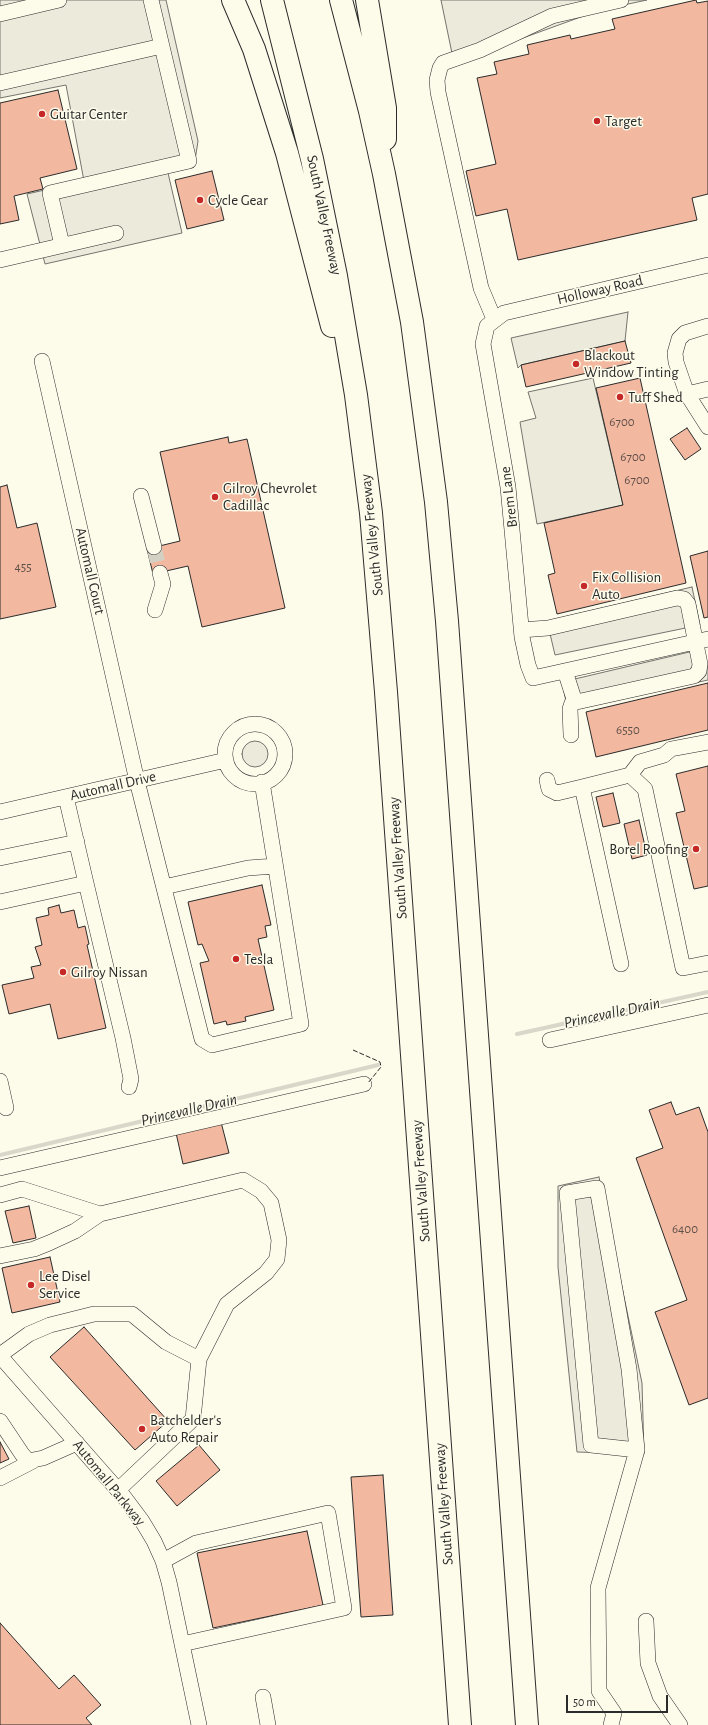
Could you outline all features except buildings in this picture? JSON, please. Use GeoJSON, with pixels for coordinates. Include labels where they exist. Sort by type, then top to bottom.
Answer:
{"type":"FeatureCollection","features":[{"type":"Feature","properties":{"kind":"highway"},"geometry":{"type":"LineString","coordinates":[[233,0],[254,49],[287,153],[364,454]]}},
{"type":"Feature","properties":{"kind":"highway","name":"South Valley Freeway"},"geometry":{"type":"LineString","coordinates":[[272,0],[298,100],[325,217],[347,336],[364,454],[381,634],[460,1725]]}},
{"type":"Feature","properties":{"kind":"highway"},"geometry":{"type":"LineString","coordinates":[[341,0],[370,111],[384,174],[412,322],[430,443],[443,569],[527,1725]]}},
{"type":"Feature","properties":{"kind":"highway"},"geometry":{"type":"LineString","coordinates":[[367,0],[385,108],[384,174]]}},
{"type":"Feature","properties":{"kind":"street"},"geometry":{"type":"LineString","coordinates":[[0,14],[59,0]]}},
{"type":"Feature","properties":{"kind":"street"},"geometry":{"type":"LineString","coordinates":[[62,245],[50,193],[190,161],[151,0]]}},
{"type":"Feature","properties":{"kind":"street"},"geometry":{"type":"LineString","coordinates":[[494,319],[481,288],[438,92],[437,80],[440,68],[443,63],[480,50],[552,16],[621,0]]}},
{"type":"Feature","properties":{"kind":"street"},"geometry":{"type":"LineString","coordinates":[[0,83],[162,46]]}},
{"type":"Feature","properties":{"kind":"street"},"geometry":{"type":"LineString","coordinates":[[0,260],[116,233]]}},
{"type":"Feature","properties":{"kind":"street","name":"Holloway Road"},"geometry":{"type":"LineString","coordinates":[[494,319],[512,310],[708,266]]}},
{"type":"Feature","properties":{"kind":"street","name":"Brem Lane"},"geometry":{"type":"LineString","coordinates":[[494,319],[488,326],[484,336],[484,355],[506,474],[521,630],[528,665],[534,678],[565,671]]}},
{"type":"Feature","properties":{"kind":"street"},"geometry":{"type":"LineString","coordinates":[[708,326],[685,333],[676,345],[676,362],[687,394],[708,428]]}},
{"type":"Feature","properties":{"kind":"street","name":"Automall Court"},"geometry":{"type":"LineString","coordinates":[[42,361],[137,781],[202,1039],[212,1045],[301,1024],[275,866]]}},
{"type":"Feature","properties":{"kind":"street"},"geometry":{"type":"LineString","coordinates":[[687,394],[708,389]]}},
{"type":"Feature","properties":{"kind":"street"},"geometry":{"type":"LineString","coordinates":[[141,496],[154,547]]}},
{"type":"Feature","properties":{"kind":"street"},"geometry":{"type":"LineString","coordinates":[[155,610],[163,584],[160,572]]}},
{"type":"Feature","properties":{"kind":"street"},"geometry":{"type":"LineString","coordinates":[[521,630],[548,628],[677,598],[684,599],[688,604],[702,640],[699,671],[694,676],[572,703],[570,708],[571,735]]}},
{"type":"Feature","properties":{"kind":"street"},"geometry":{"type":"LineString","coordinates":[[575,702],[565,671],[702,640]]}},
{"type":"Feature","properties":{"kind":"street"},"geometry":{"type":"LineString","coordinates":[[254,724],[272,729],[280,737],[284,745],[284,761],[276,774],[262,782],[250,783],[238,778],[229,768],[226,760],[228,742],[238,729],[254,724]]}},
{"type":"Feature","properties":{"kind":"street"},"geometry":{"type":"LineString","coordinates":[[547,780],[549,789],[558,793],[630,775],[640,762],[664,755],[672,748],[708,742]]}},
{"type":"Feature","properties":{"kind":"street","name":"Automall Drive"},"geometry":{"type":"LineString","coordinates":[[0,812],[226,760]]}},
{"type":"Feature","properties":{"kind":"street"},"geometry":{"type":"LineString","coordinates":[[630,775],[645,789],[683,968],[708,963]]}},
{"type":"Feature","properties":{"kind":"street"},"geometry":{"type":"LineString","coordinates":[[164,887],[248,868],[275,866],[262,782]]}},
{"type":"Feature","properties":{"kind":"street"},"geometry":{"type":"LineString","coordinates":[[582,787],[621,964]]}},
{"type":"Feature","properties":{"kind":"street"},"geometry":{"type":"LineString","coordinates":[[66,797],[132,1079],[129,1087]]}},
{"type":"Feature","properties":{"kind":"street"},"geometry":{"type":"LineString","coordinates":[[0,858],[76,842]]}},
{"type":"Feature","properties":{"kind":"street"},"geometry":{"type":"LineString","coordinates":[[0,902],[86,883]]}},
{"type":"Feature","properties":{"kind":"street"},"geometry":{"type":"LineString","coordinates":[[550,1040],[708,1005]]}},
{"type":"Feature","properties":{"kind":"street"},"geometry":{"type":"LineString","coordinates":[[0,1080],[6,1108]]}},
{"type":"Feature","properties":{"kind":"street"},"geometry":{"type":"LineString","coordinates":[[0,1168],[364,1084]]}},
{"type":"Feature","properties":{"kind":"street"},"geometry":{"type":"LineString","coordinates":[[0,1256],[34,1249],[49,1243],[75,1231],[100,1214],[242,1180],[261,1191],[271,1203],[279,1240],[277,1259],[266,1273],[227,1304],[199,1359],[193,1419],[118,1490]]}},
{"type":"Feature","properties":{"kind":"street"},"geometry":{"type":"LineString","coordinates":[[613,1719],[599,1691],[598,1588],[637,1450],[629,1369],[597,1188],[567,1193],[591,1445],[637,1450]]}},
{"type":"Feature","properties":{"kind":"street"},"geometry":{"type":"LineString","coordinates":[[0,1195],[22,1189],[100,1214]]}},
{"type":"Feature","properties":{"kind":"street"},"geometry":{"type":"LineString","coordinates":[[0,1355],[29,1334],[50,1324],[94,1314],[132,1314],[166,1342],[199,1359]]}},
{"type":"Feature","properties":{"kind":"street","name":"Automall Parkway"},"geometry":{"type":"LineString","coordinates":[[0,1355],[118,1490],[142,1521],[163,1561],[199,1725]]}},
{"type":"Feature","properties":{"kind":"street"},"geometry":{"type":"LineString","coordinates":[[0,1421],[22,1454],[28,1461],[32,1461]]}},
{"type":"Feature","properties":{"kind":"street"},"geometry":{"type":"LineString","coordinates":[[0,1478],[32,1461],[44,1458],[77,1443]]}},
{"type":"Feature","properties":{"kind":"street"},"geometry":{"type":"LineString","coordinates":[[163,1561],[196,1543],[328,1513],[344,1608],[182,1644]]}},
{"type":"Feature","properties":{"kind":"street"},"geometry":{"type":"LineString","coordinates":[[646,1621],[648,1664],[660,1696],[680,1725]]}},
{"type":"Feature","properties":{"kind":"street"},"geometry":{"type":"LineString","coordinates":[[263,1697],[268,1725]]}},
{"type":"Feature","properties":{"kind":"shaded area"},"geometry":{"type":"Polygon","coordinates":[[[0,0],[166,0],[198,141],[194,167],[168,173],[182,233],[45,264],[27,194],[84,181],[66,85],[0,98],[0,0]]]}},
{"type":"Feature","properties":{"kind":"shaded area"},"geometry":{"type":"Polygon","coordinates":[[[441,0],[647,0],[600,10],[454,63],[441,0]]]}},
{"type":"Feature","properties":{"kind":"shaded area"},"geometry":{"type":"Polygon","coordinates":[[[628,312],[625,341],[521,365],[518,368],[511,338],[628,312]]]}},
{"type":"Feature","properties":{"kind":"shaded area"},"geometry":{"type":"Polygon","coordinates":[[[593,378],[623,505],[537,524],[520,422],[536,418],[528,392],[593,378]]]}},
{"type":"Feature","properties":{"kind":"shaded area"},"geometry":{"type":"Polygon","coordinates":[[[692,587],[700,625],[555,655],[547,621],[692,587]]]}},
{"type":"Feature","properties":{"kind":"shaded area"},"geometry":{"type":"Polygon","coordinates":[[[702,649],[708,667],[708,680],[568,711],[562,682],[702,649]]]}},
{"type":"Feature","properties":{"kind":"shaded area"},"geometry":{"type":"Polygon","coordinates":[[[255,741],[264,745],[268,754],[264,763],[255,767],[246,763],[242,754],[246,745],[255,741]]]}},
{"type":"Feature","properties":{"kind":"shaded area"},"geometry":{"type":"Polygon","coordinates":[[[599,1177],[642,1383],[644,1454],[577,1452],[558,1267],[558,1186],[599,1177]]]}},
{"type":"Feature","properties":{"kind":"waterway","name":"Princevalle Drain"},"geometry":{"type":"LineString","coordinates":[[517,1034],[708,992]]}},
{"type":"Feature","properties":{"kind":"waterway","name":"Princevalle Drain"},"geometry":{"type":"LineString","coordinates":[[0,1155],[378,1065]]}},
{"type":"Feature","properties":{"kind":"tunnel"},"geometry":{"type":"LineString","coordinates":[[154,547],[160,573]]}},
{"type":"Feature","properties":{"kind":"fence"},"geometry":{"type":"LineString","coordinates":[[353,1050],[380,1062],[381,1067],[368,1083]]}},
{"type":"Feature","properties":{"kind":"place","name":"Guitar Center"},"geometry":{"type":"Point","coordinates":[42,114]}},
{"type":"Feature","properties":{"kind":"place","name":"Target"},"geometry":{"type":"Point","coordinates":[597,121]}},
{"type":"Feature","properties":{"kind":"place","name":"Cycle Gear"},"geometry":{"type":"Point","coordinates":[200,200]}},
{"type":"Feature","properties":{"kind":"place","name":"Blackout Window Tinting"},"geometry":{"type":"Point","coordinates":[576,364]}},
{"type":"Feature","properties":{"kind":"place","name":"Tuff Shed"},"geometry":{"type":"Point","coordinates":[620,397]}},
{"type":"Feature","properties":{"kind":"place","name":"Gilroy Chevrolet Cadillac"},"geometry":{"type":"Point","coordinates":[215,497]}},
{"type":"Feature","properties":{"kind":"place","name":"Fix Collision Auto"},"geometry":{"type":"Point","coordinates":[584,586]}},
{"type":"Feature","properties":{"kind":"place","name":"Borel Roofing"},"geometry":{"type":"Point","coordinates":[696,849]}},
{"type":"Feature","properties":{"kind":"place","name":"Tesla"},"geometry":{"type":"Point","coordinates":[236,959]}},
{"type":"Feature","properties":{"kind":"place","name":"Gilroy Nissan"},"geometry":{"type":"Point","coordinates":[63,972]}},
{"type":"Feature","properties":{"kind":"place","name":"Lee Disel Service"},"geometry":{"type":"Point","coordinates":[31,1285]}},
{"type":"Feature","properties":{"kind":"place","name":"Batchelder's Auto Repair"},"geometry":{"type":"Point","coordinates":[142,1429]}}]}
